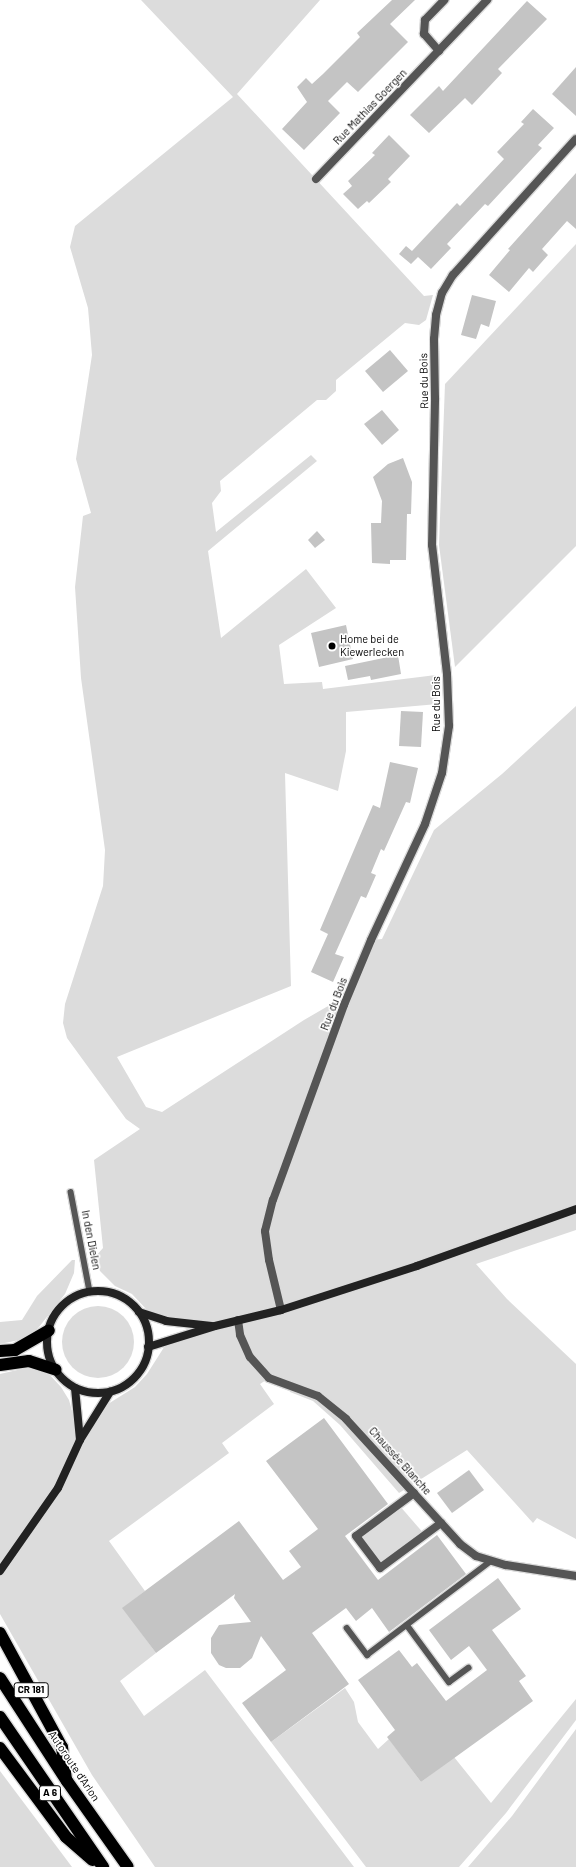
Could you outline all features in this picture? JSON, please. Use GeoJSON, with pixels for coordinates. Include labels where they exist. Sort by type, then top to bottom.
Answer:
{"type":"FeatureCollection","features":[{"type":"Feature","properties":{"kind":"highway"},"geometry":{"type":"LineString","coordinates":[[0,1351],[15,1350],[48,1330]]}},
{"type":"Feature","properties":{"kind":"highway"},"geometry":{"type":"LineString","coordinates":[[0,1365],[29,1361],[56,1370]]}},
{"type":"Feature","properties":{"kind":"highway","name":"CR 181"},"geometry":{"type":"LineString","coordinates":[[0,1633],[62,1747],[67,1781]]}},
{"type":"Feature","properties":{"kind":"highway","name":"Autoroute d'Arlon"},"geometry":{"type":"LineString","coordinates":[[0,1678],[67,1781],[128,1867]]}},
{"type":"Feature","properties":{"kind":"highway","name":"A 6"},"geometry":{"type":"LineString","coordinates":[[0,1717],[101,1867]]}},
{"type":"Feature","properties":{"kind":"highway","name":"A 6"},"geometry":{"type":"LineString","coordinates":[[0,1748],[66,1837],[101,1867]]}},
{"type":"Feature","properties":{"kind":"main road"},"geometry":{"type":"LineString","coordinates":[[148,1348],[215,1326],[281,1310],[417,1266],[576,1209]]}},
{"type":"Feature","properties":{"kind":"main road"},"geometry":{"type":"LineString","coordinates":[[139,1312],[146,1329],[148,1348],[144,1362],[136,1376],[124,1386],[110,1392],[86,1392],[75,1388],[56,1370],[47,1344],[48,1330],[54,1316],[64,1304],[76,1296],[90,1292],[117,1295],[139,1312],[166,1321],[215,1326]]}},
{"type":"Feature","properties":{"kind":"main road"},"geometry":{"type":"LineString","coordinates":[[75,1388],[80,1440]]}},
{"type":"Feature","properties":{"kind":"main road"},"geometry":{"type":"LineString","coordinates":[[0,1570],[58,1488],[80,1440],[110,1392]]}},
{"type":"Feature","properties":{"kind":"street"},"geometry":{"type":"LineString","coordinates":[[439,51],[424,34],[425,20],[444,0]]}},
{"type":"Feature","properties":{"kind":"street","name":"Rue Mathias Goergen"},"geometry":{"type":"LineString","coordinates":[[316,179],[487,0]]}},
{"type":"Feature","properties":{"kind":"street","name":"Rue du Bois"},"geometry":{"type":"LineString","coordinates":[[281,1310],[269,1260],[265,1231],[273,1200],[344,1004],[371,940],[425,824],[442,773],[449,726],[447,674],[432,545],[436,398],[434,339],[436,315],[442,293],[453,275],[576,139]]}},
{"type":"Feature","properties":{"kind":"street","name":"Chaussée Blanche"},"geometry":{"type":"LineString","coordinates":[[238,1320],[240,1335],[250,1357],[269,1378],[318,1396],[346,1419],[441,1523],[476,1556],[491,1562],[576,1576]]}},
{"type":"Feature","properties":{"kind":"street"},"geometry":{"type":"LineString","coordinates":[[414,1493],[356,1536],[380,1568],[441,1523]]}},
{"type":"Feature","properties":{"kind":"lane","name":"In den Dielen"},"geometry":{"type":"LineString","coordinates":[[71,1192],[90,1292]]}},
{"type":"Feature","properties":{"kind":"lane"},"geometry":{"type":"LineString","coordinates":[[347,1628],[367,1655],[491,1562]]}},
{"type":"Feature","properties":{"kind":"lane"},"geometry":{"type":"LineString","coordinates":[[407,1625],[449,1682],[468,1668]]}},
{"type":"Feature","properties":{"kind":"shaded area"},"geometry":{"type":"Polygon","coordinates":[[[141,0],[320,0],[237,94],[424,296],[433,295],[426,320],[419,325],[405,323],[336,380],[336,391],[326,400],[317,400],[220,481],[221,491],[212,503],[216,532],[311,455],[317,461],[208,551],[221,638],[306,569],[336,608],[279,645],[284,684],[322,682],[323,689],[436,675],[438,704],[346,712],[346,751],[338,791],[285,773],[291,986],[117,1057],[146,1107],[162,1112],[304,1020],[335,1002],[344,1004],[371,940],[382,939],[434,830],[502,774],[576,706],[576,1230],[476,1264],[507,1299],[576,1364],[576,1539],[537,1518],[533,1523],[467,1450],[399,1493],[340,1425],[313,1401],[290,1392],[289,1384],[269,1378],[260,1384],[274,1404],[222,1443],[229,1453],[109,1541],[145,1591],[123,1608],[156,1653],[120,1681],[144,1716],[205,1670],[354,1867],[155,1867],[92,1775],[0,1614],[0,1374],[30,1367],[49,1374],[61,1387],[69,1400],[80,1440],[108,1404],[135,1387],[147,1374],[168,1341],[214,1326],[166,1321],[146,1309],[132,1294],[115,1286],[100,1271],[95,1257],[103,1248],[94,1160],[140,1129],[126,1119],[67,1038],[63,1023],[65,1004],[103,886],[105,850],[81,678],[75,587],[83,516],[91,513],[76,459],[92,355],[88,308],[70,247],[75,226],[233,97],[141,0]]]}},
{"type":"Feature","properties":{"kind":"shaded area"},"geometry":{"type":"Polygon","coordinates":[[[576,244],[576,546],[455,667],[439,545],[445,384],[576,244]]]}},
{"type":"Feature","properties":{"kind":"shaded area"},"geometry":{"type":"Polygon","coordinates":[[[72,1260],[75,1260],[74,1273],[65,1294],[39,1327],[28,1338],[0,1344],[0,1322],[22,1320],[37,1296],[72,1260]]]}},
{"type":"Feature","properties":{"kind":"shaded area"},"geometry":{"type":"Polygon","coordinates":[[[91,1306],[105,1306],[112,1308],[124,1316],[132,1328],[134,1342],[132,1356],[124,1368],[112,1376],[105,1378],[91,1378],[84,1376],[72,1368],[64,1356],[62,1349],[62,1335],[64,1328],[72,1316],[84,1308],[91,1306]]]}},
{"type":"Feature","properties":{"kind":"shaded area"},"geometry":{"type":"Polygon","coordinates":[[[399,1505],[425,1535],[380,1568],[356,1536],[399,1505]]]}},
{"type":"Feature","properties":{"kind":"shaded area"},"geometry":{"type":"Polygon","coordinates":[[[345,1688],[354,1702],[358,1722],[378,1749],[389,1739],[421,1782],[454,1757],[491,1803],[576,1699],[576,1720],[506,1813],[459,1867],[366,1867],[271,1742],[345,1688]]]}},
{"type":"Feature","properties":{"kind":"shaded area"},"geometry":{"type":"Polygon","coordinates":[[[576,1729],[576,1867],[468,1867],[512,1816],[576,1729]]]}},
{"type":"Feature","properties":{"kind":"shaded area"},"geometry":{"type":"Polygon","coordinates":[[[0,1771],[72,1867],[0,1867],[0,1771]]]}},
{"type":"Feature","properties":{"kind":"building"},"geometry":{"type":"Polygon","coordinates":[[[392,0],[415,0],[390,24],[408,42],[358,92],[347,82],[328,101],[340,113],[304,150],[282,129],[307,102],[297,87],[306,78],[312,84],[323,74],[360,37],[357,33],[392,0]]]}},
{"type":"Feature","properties":{"kind":"building"},"geometry":{"type":"Polygon","coordinates":[[[527,1],[547,19],[498,69],[502,73],[472,105],[465,98],[429,133],[410,115],[439,86],[443,91],[527,1]]]}},
{"type":"Feature","properties":{"kind":"building"},"geometry":{"type":"Polygon","coordinates":[[[576,67],[576,116],[552,94],[576,67]]]}},
{"type":"Feature","properties":{"kind":"building"},"geometry":{"type":"Polygon","coordinates":[[[533,109],[554,128],[538,145],[542,148],[488,206],[485,204],[447,244],[451,248],[431,269],[418,257],[411,264],[399,254],[406,246],[412,251],[457,203],[460,206],[504,159],[497,152],[524,124],[521,122],[533,109]]]}},
{"type":"Feature","properties":{"kind":"building"},"geometry":{"type":"Polygon","coordinates":[[[389,135],[410,156],[388,179],[391,182],[369,203],[367,201],[358,209],[343,194],[352,186],[348,181],[375,155],[372,153],[389,135]]]}},
{"type":"Feature","properties":{"kind":"building"},"geometry":{"type":"Polygon","coordinates":[[[576,173],[576,229],[567,221],[542,249],[548,255],[533,272],[529,268],[509,292],[489,275],[510,250],[508,249],[576,173]]]}},
{"type":"Feature","properties":{"kind":"building"},"geometry":{"type":"Polygon","coordinates":[[[472,295],[496,301],[489,327],[481,324],[476,339],[461,335],[472,295]]]}},
{"type":"Feature","properties":{"kind":"building"},"geometry":{"type":"Polygon","coordinates":[[[390,350],[408,371],[383,392],[365,371],[390,350]]]}},
{"type":"Feature","properties":{"kind":"building"},"geometry":{"type":"Polygon","coordinates":[[[382,410],[399,430],[382,445],[364,424],[382,410]]]}},
{"type":"Feature","properties":{"kind":"building"},"geometry":{"type":"Polygon","coordinates":[[[403,458],[412,482],[411,514],[407,514],[406,560],[390,560],[390,564],[372,563],[371,523],[381,523],[382,501],[373,477],[388,464],[403,458]]]}},
{"type":"Feature","properties":{"kind":"building"},"geometry":{"type":"Polygon","coordinates":[[[317,531],[325,540],[315,548],[308,540],[317,531]]]}},
{"type":"Feature","properties":{"kind":"building","name":"Home bei de Kiewerlecken"},"geometry":{"type":"Polygon","coordinates":[[[346,625],[353,659],[319,667],[311,633],[346,625]]]}},
{"type":"Feature","properties":{"kind":"building"},"geometry":{"type":"Polygon","coordinates":[[[398,655],[401,674],[371,680],[370,676],[348,680],[345,666],[398,655]]]}},
{"type":"Feature","properties":{"kind":"building"},"geometry":{"type":"Polygon","coordinates":[[[401,711],[423,712],[421,747],[399,746],[401,711]]]}},
{"type":"Feature","properties":{"kind":"building"},"geometry":{"type":"Polygon","coordinates":[[[390,762],[418,768],[410,803],[406,802],[384,851],[381,849],[371,873],[376,875],[366,898],[361,896],[335,954],[344,957],[333,982],[311,972],[328,934],[320,930],[373,805],[380,808],[390,762]]]}},
{"type":"Feature","properties":{"kind":"building"},"geometry":{"type":"Polygon","coordinates":[[[324,1418],[388,1504],[345,1536],[378,1580],[437,1535],[466,1574],[389,1632],[372,1608],[356,1621],[346,1608],[312,1633],[349,1684],[271,1742],[242,1703],[286,1670],[261,1636],[252,1658],[240,1668],[226,1668],[219,1665],[211,1653],[211,1638],[219,1625],[251,1622],[234,1598],[235,1594],[156,1653],[122,1608],[239,1521],[283,1580],[301,1567],[289,1551],[318,1529],[266,1461],[324,1418]]]}},
{"type":"Feature","properties":{"kind":"building"},"geometry":{"type":"Polygon","coordinates":[[[469,1470],[484,1490],[452,1513],[437,1493],[469,1470]]]}},
{"type":"Feature","properties":{"kind":"building"},"geometry":{"type":"Polygon","coordinates":[[[498,1578],[521,1609],[492,1630],[526,1676],[519,1681],[533,1701],[421,1782],[387,1737],[395,1730],[358,1680],[399,1650],[412,1667],[417,1663],[446,1701],[487,1670],[469,1646],[451,1660],[429,1630],[498,1578]]]}},
{"type":"Feature","properties":{"kind":"place","name":"Home bei de Kiewerlecken"},"geometry":{"type":"Point","coordinates":[332,646]}}]}
